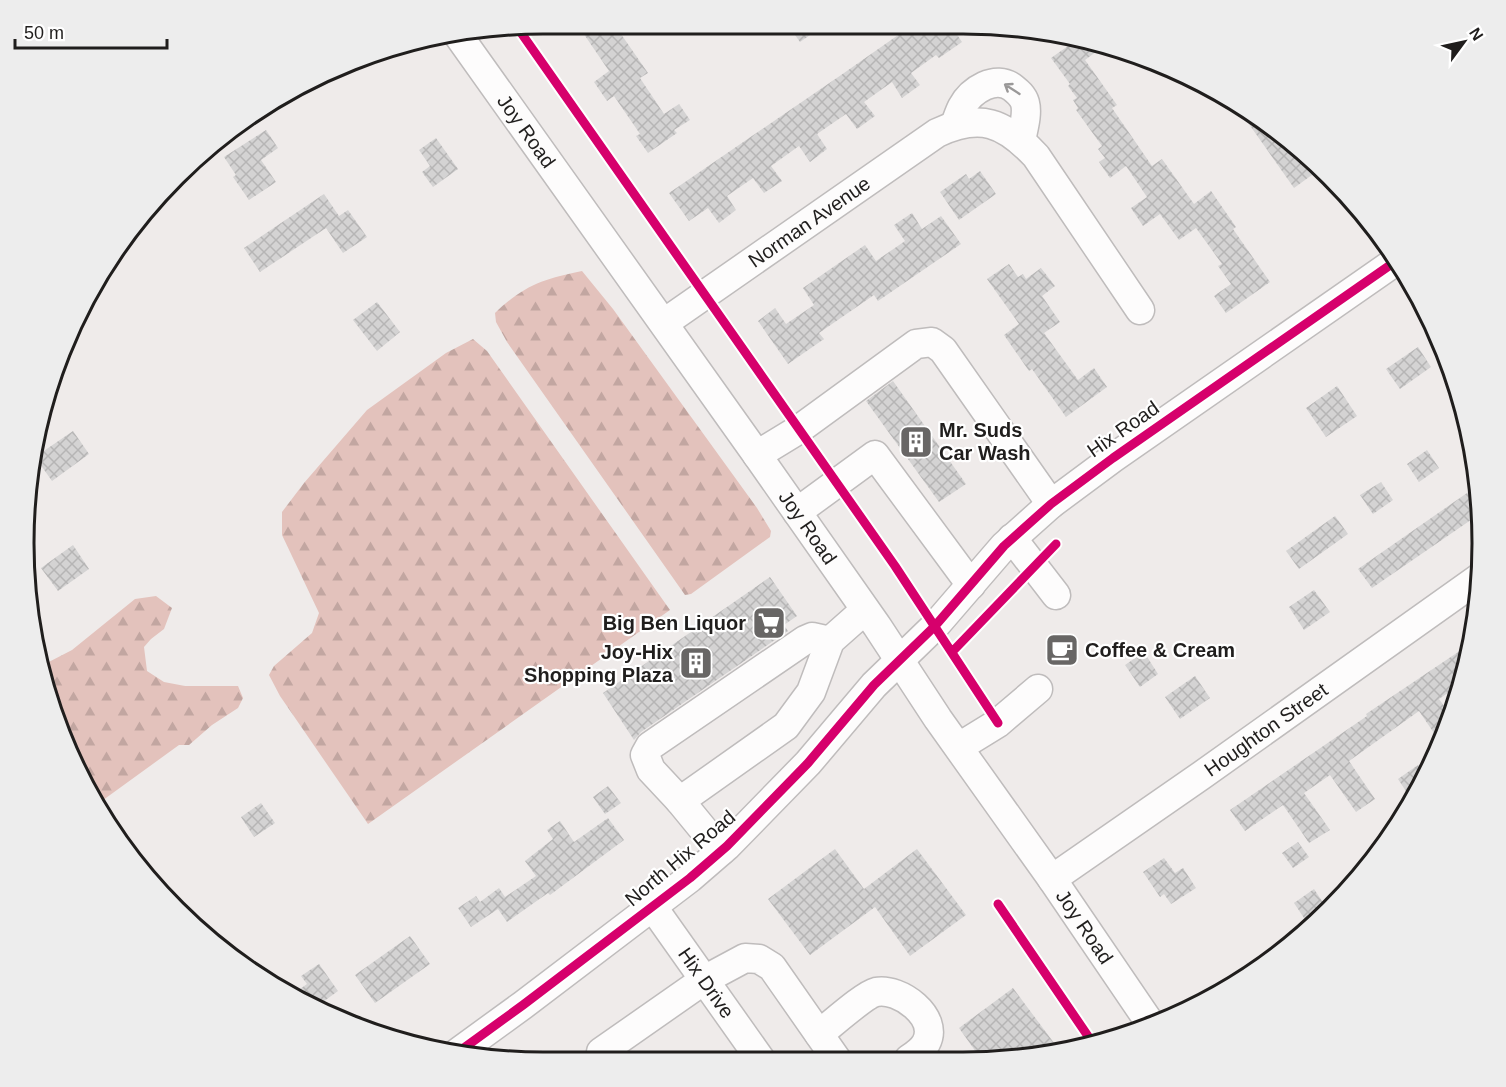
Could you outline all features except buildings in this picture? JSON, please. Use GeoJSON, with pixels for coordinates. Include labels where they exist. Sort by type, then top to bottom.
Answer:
{"type":"FeatureCollection","features":[{"type":"Feature","properties":{"kind":"street","name":"Joy Road"},"geometry":{"type":"LineString","coordinates":[[462,41],[866,610],[1146,1018]]}},
{"type":"Feature","properties":{"kind":"street"},"geometry":{"type":"LineString","coordinates":[[955,125],[963,106],[972,94],[998,81],[1010,85],[1021,94],[1025,104],[1022,141]]}},
{"type":"Feature","properties":{"kind":"street","name":"Norman Avenue"},"geometry":{"type":"LineString","coordinates":[[664,323],[937,133],[955,125],[980,123],[996,126],[1022,141],[1036,156],[1140,310]]}},
{"type":"Feature","properties":{"kind":"street","name":"Hix Road"},"geometry":{"type":"LineString","coordinates":[[900,660],[935,626],[1012,538],[1051,504],[1113,458],[1389,266]]}},
{"type":"Feature","properties":{"kind":"street"},"geometry":{"type":"LineString","coordinates":[[757,455],[798,430],[916,344],[932,342],[943,350],[1051,504]]}},
{"type":"Feature","properties":{"kind":"street"},"geometry":{"type":"LineString","coordinates":[[797,512],[875,455],[971,585]]}},
{"type":"Feature","properties":{"kind":"street"},"geometry":{"type":"LineString","coordinates":[[1012,538],[1056,595]]}},
{"type":"Feature","properties":{"kind":"street","name":"Houghton Street"},"geometry":{"type":"LineString","coordinates":[[1052,879],[1469,585]]}},
{"type":"Feature","properties":{"kind":"street"},"geometry":{"type":"LineString","coordinates":[[680,801],[786,726],[811,692],[830,640],[866,610]]}},
{"type":"Feature","properties":{"kind":"street"},"geometry":{"type":"LineString","coordinates":[[721,851],[651,770],[645,755],[650,746],[805,640],[812,637],[830,640]]}},
{"type":"Feature","properties":{"kind":"street","name":"North Hix Road"},"geometry":{"type":"LineString","coordinates":[[466,1046],[690,878],[721,851],[808,763],[874,685],[900,660]]}},
{"type":"Feature","properties":{"kind":"street"},"geometry":{"type":"LineString","coordinates":[[959,747],[998,723],[1038,689]]}},
{"type":"Feature","properties":{"kind":"street","name":"Hix Drive"},"geometry":{"type":"LineString","coordinates":[[652,906],[704,980],[746,1052]]}},
{"type":"Feature","properties":{"kind":"street"},"geometry":{"type":"LineString","coordinates":[[601,1052],[704,980],[745,958],[759,959],[772,967],[831,1052]]}},
{"type":"Feature","properties":{"kind":"street"},"geometry":{"type":"LineString","coordinates":[[819,1034],[873,993],[887,991],[902,996],[927,1020],[929,1032],[926,1043],[916,1052]]}},
{"type":"Feature","properties":{"kind":"green space"},"geometry":{"type":"Polygon","coordinates":[[[582,271],[613,309],[757,508],[771,531],[770,537],[691,594],[685,595],[507,342],[496,322],[495,313],[515,296],[535,284],[582,271]]]}},
{"type":"Feature","properties":{"kind":"green space"},"geometry":{"type":"Polygon","coordinates":[[[473,339],[487,351],[670,610],[368,824],[280,696],[269,675],[274,666],[312,633],[319,613],[282,535],[282,512],[367,410],[446,353],[473,339]]]}},
{"type":"Feature","properties":{"kind":"green space"},"geometry":{"type":"Polygon","coordinates":[[[156,596],[172,608],[164,629],[144,647],[147,671],[164,682],[185,686],[238,686],[243,698],[238,708],[212,725],[189,745],[179,745],[104,799],[73,738],[49,662],[72,650],[135,599],[156,596]]]}},
{"type":"Feature","properties":{"kind":"cycle path"},"geometry":{"type":"LineString","coordinates":[[523,35],[895,566],[998,723]]}},
{"type":"Feature","properties":{"kind":"cycle path"},"geometry":{"type":"LineString","coordinates":[[466,1046],[690,878],[727,846],[808,763],[874,685],[935,626],[1004,546],[1051,504],[1113,458],[1389,266]]}},
{"type":"Feature","properties":{"kind":"cycle path"},"geometry":{"type":"LineString","coordinates":[[953,651],[1056,544]]}},
{"type":"Feature","properties":{"kind":"cycle path"},"geometry":{"type":"LineString","coordinates":[[998,904],[1088,1036]]}},
{"type":"Feature","properties":{"kind":"place","name":"Mr. Suds Car Wash"},"geometry":{"type":"Point","coordinates":[916,442]}},
{"type":"Feature","properties":{"kind":"place","name":"Big Ben Liquor"},"geometry":{"type":"Point","coordinates":[769,623]}},
{"type":"Feature","properties":{"kind":"place","name":"Coffee & Cream"},"geometry":{"type":"Point","coordinates":[1062,650]}},
{"type":"Feature","properties":{"kind":"place","name":"Joy-Hix Shopping Plaza"},"geometry":{"type":"Point","coordinates":[696,663]}}]}
